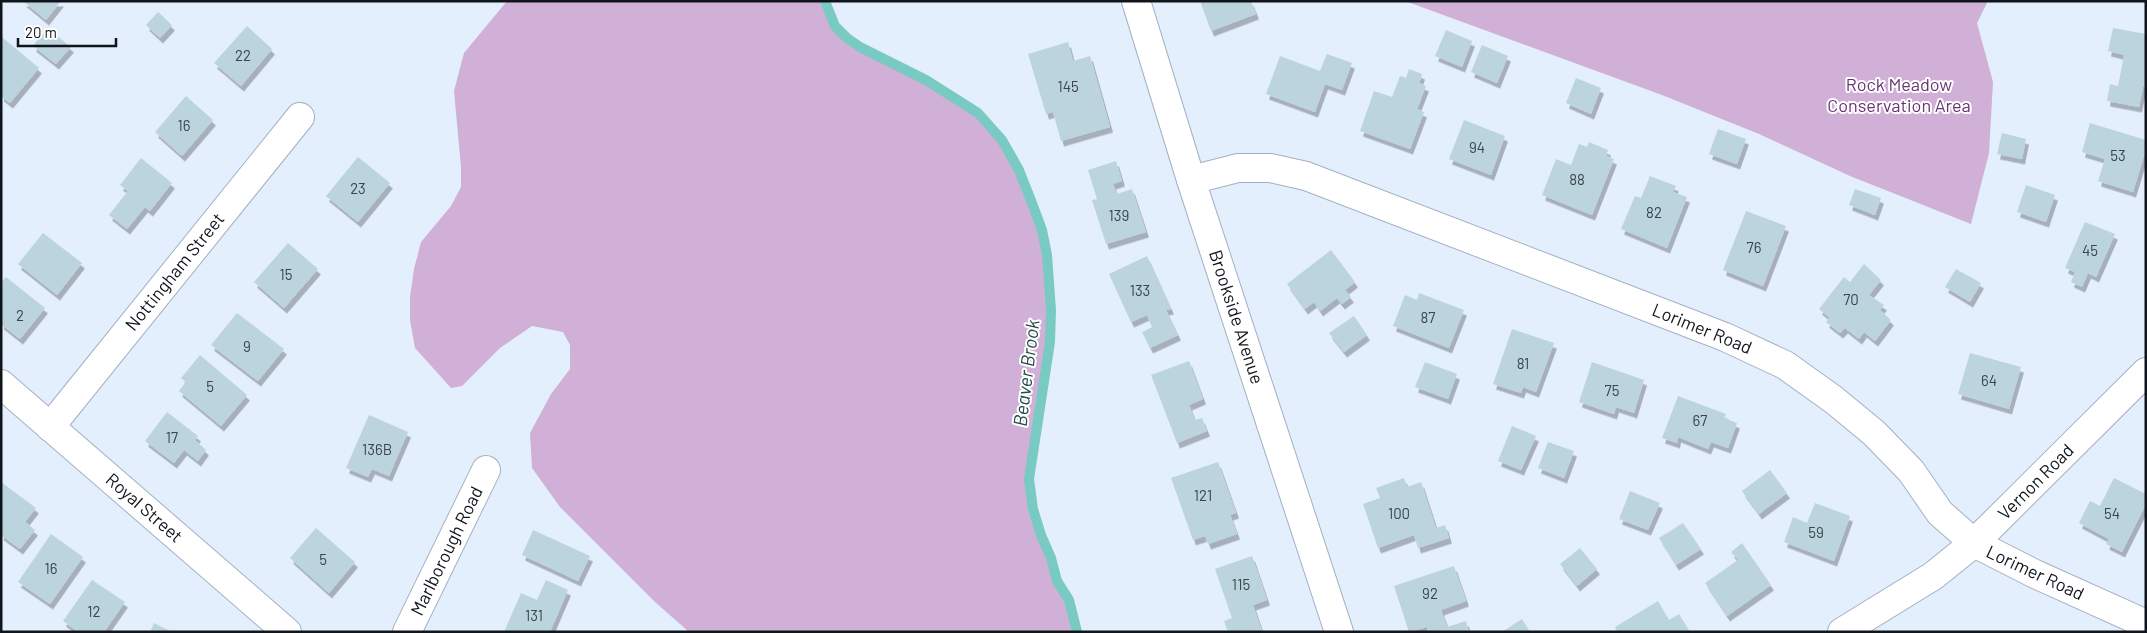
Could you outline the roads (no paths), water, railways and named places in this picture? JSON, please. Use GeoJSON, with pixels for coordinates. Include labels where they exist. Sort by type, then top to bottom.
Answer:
{"type":"FeatureCollection","features":[{"type":"Feature","properties":{"kind":"street","name":"Brookside Avenue"},"geometry":{"type":"LineString","coordinates":[[1136,1],[1191,180],[1339,632]]}},
{"type":"Feature","properties":{"kind":"street","name":"Nottingham Street"},"geometry":{"type":"LineString","coordinates":[[50,428],[300,117]]}},
{"type":"Feature","properties":{"kind":"street","name":"Lorimer Road"},"geometry":{"type":"LineString","coordinates":[[1191,180],[1238,168],[1270,168],[1306,176],[1725,337],[1785,365],[1861,422],[1912,471],[1940,513],[1974,544],[2146,624]]}},
{"type":"Feature","properties":{"kind":"street","name":"Vernon Road"},"geometry":{"type":"LineString","coordinates":[[1842,632],[1933,576],[1974,544],[2146,372]]}},
{"type":"Feature","properties":{"kind":"street","name":"Royal Street"},"geometry":{"type":"LineString","coordinates":[[1,384],[287,632]]}},
{"type":"Feature","properties":{"kind":"street","name":"Marlborough Road"},"geometry":{"type":"LineString","coordinates":[[407,632],[486,470]]}},
{"type":"Feature","properties":{"kind":"waterway","name":"Beaver Brook"},"geometry":{"type":"LineString","coordinates":[[825,1],[835,26],[847,38],[860,47],[926,80],[978,113],[1002,140],[1019,170],[1042,230],[1047,255],[1051,310],[1050,342],[1029,479],[1033,509],[1041,535],[1051,558],[1057,581],[1069,600],[1077,632]]}},
{"type":"Feature","properties":{"kind":"park label","name":"Rock Meadow Conservation Area"},"geometry":{"type":"Point","coordinates":[1899,95]}}]}
